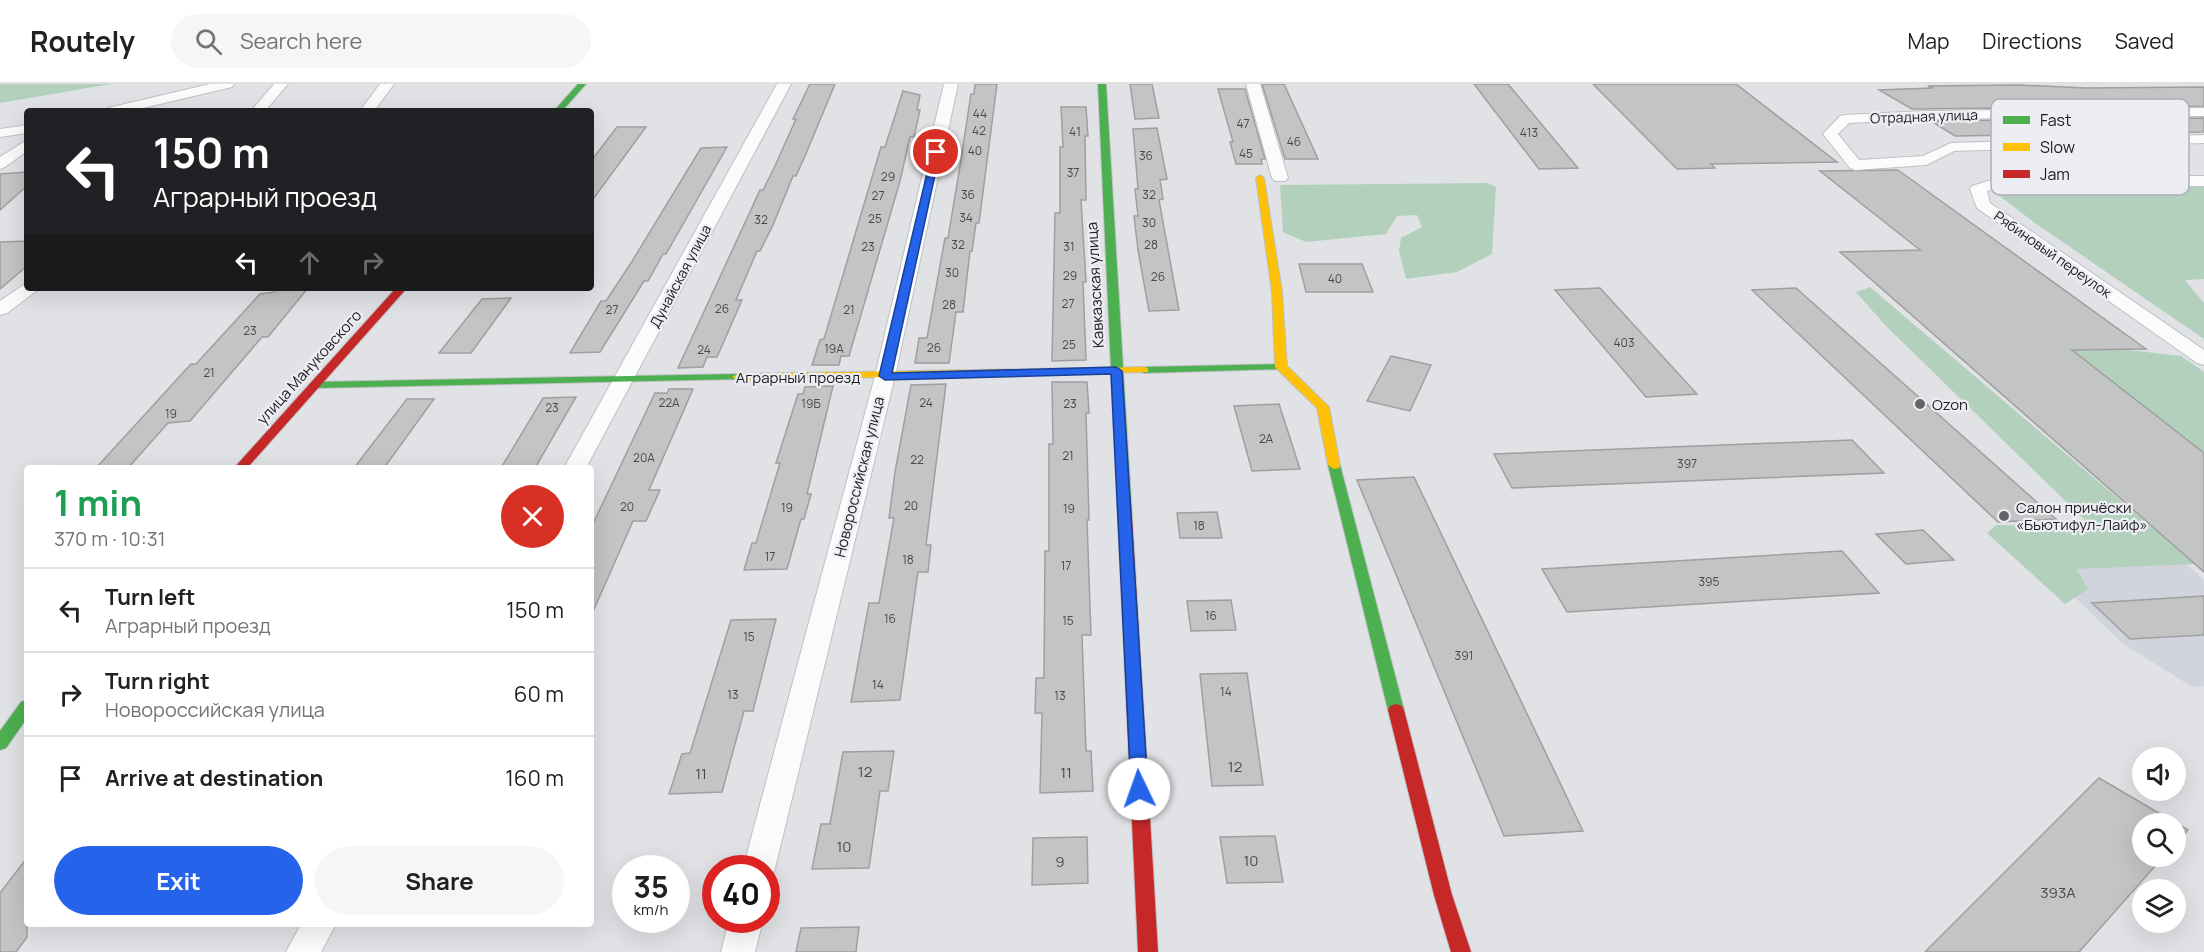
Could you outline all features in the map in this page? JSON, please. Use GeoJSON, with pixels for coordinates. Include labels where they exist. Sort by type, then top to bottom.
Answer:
{"type":"FeatureCollection","features":[{"type":"Feature","properties":{"kind":"street"},"geometry":{"type":"LineString","coordinates":[[126,108],[227,84]]}},
{"type":"Feature","properties":{"kind":"street"},"geometry":{"type":"LineString","coordinates":[[261,108],[281,84]]}},
{"type":"Feature","properties":{"kind":"street"},"geometry":{"type":"LineString","coordinates":[[369,108],[387,84]]}},
{"type":"Feature","properties":{"kind":"street"},"geometry":{"type":"LineString","coordinates":[[561,108],[582,84]]}},
{"type":"Feature","properties":{"kind":"street","name":"Дунайская улица"},"geometry":{"type":"LineString","coordinates":[[577,465],[784,84]]}},
{"type":"Feature","properties":{"kind":"street","name":"Новороссийская улица"},"geometry":{"type":"LineString","coordinates":[[762,855],[885,376],[951,84]]}},
{"type":"Feature","properties":{"kind":"street","name":"Кавказская улица"},"geometry":{"type":"LineString","coordinates":[[1102,84],[1148,952]]}},
{"type":"Feature","properties":{"kind":"street"},"geometry":{"type":"LineString","coordinates":[[1253,84],[1280,178]]}},
{"type":"Feature","properties":{"kind":"street","name":"Отрадная улица"},"geometry":{"type":"LineString","coordinates":[[2189,112],[2204,112]]}},
{"type":"Feature","properties":{"kind":"street","name":"Отрадная улица"},"geometry":{"type":"LineString","coordinates":[[1991,114],[1845,119],[1830,134],[1855,165],[1926,160],[1951,147],[1991,146]]}},
{"type":"Feature","properties":{"kind":"street"},"geometry":{"type":"LineString","coordinates":[[0,133],[24,129]]}},
{"type":"Feature","properties":{"kind":"street","name":"Отрадная улица"},"geometry":{"type":"LineString","coordinates":[[2189,139],[2204,139]]}},
{"type":"Feature","properties":{"kind":"street"},"geometry":{"type":"LineString","coordinates":[[0,164],[24,146]]}},
{"type":"Feature","properties":{"kind":"street"},"geometry":{"type":"LineString","coordinates":[[1260,178],[1277,292],[1281,368],[1323,407],[1334,466],[1443,895],[1461,952]]}},
{"type":"Feature","properties":{"kind":"street","name":"Рябиновый переулок"},"geometry":{"type":"LineString","coordinates":[[2189,182],[2204,182]]}},
{"type":"Feature","properties":{"kind":"street","name":"Рябиновый переулок"},"geometry":{"type":"LineString","coordinates":[[1991,185],[1978,189],[1983,205],[2204,359]]}},
{"type":"Feature","properties":{"kind":"street"},"geometry":{"type":"LineString","coordinates":[[0,309],[27,291]]}},
{"type":"Feature","properties":{"kind":"street","name":"улица Мануковского"},"geometry":{"type":"LineString","coordinates":[[243,465],[399,291]]}},
{"type":"Feature","properties":{"kind":"street","name":"Аграрный проезд"},"geometry":{"type":"LineString","coordinates":[[315,385],[626,377],[885,376],[1281,368]]}},
{"type":"Feature","properties":{"kind":"street"},"geometry":{"type":"LineString","coordinates":[[0,744],[24,710]]}},
{"type":"Feature","properties":{"kind":"street"},"geometry":{"type":"LineString","coordinates":[[303,952],[317,927]]}},
{"type":"Feature","properties":{"kind":"street"},"geometry":{"type":"LineString","coordinates":[[738,952],[743,933]]}},
{"type":"Feature","properties":{"kind":"shaded area"},"geometry":{"type":"Polygon","coordinates":[[[2164,544],[2204,580],[2204,686],[2192,687],[2122,643],[2025,549],[2164,544]]]}},
{"type":"Feature","properties":{"kind":"green space"},"geometry":{"type":"Polygon","coordinates":[[[0,84],[111,84],[0,103],[0,84]]]}},
{"type":"Feature","properties":{"kind":"green space"},"geometry":{"type":"Polygon","coordinates":[[[1855,182],[2120,349],[2181,356],[2204,372],[2204,453],[1855,182]]]}},
{"type":"Feature","properties":{"kind":"green space"},"geometry":{"type":"Polygon","coordinates":[[[1488,183],[1496,187],[1492,254],[1457,272],[1406,279],[1399,251],[1401,238],[1422,227],[1417,215],[1397,216],[1386,234],[1306,242],[1283,232],[1280,185],[1488,183]]]}},
{"type":"Feature","properties":{"kind":"green space"},"geometry":{"type":"Polygon","coordinates":[[[2189,186],[2204,186],[2204,279],[2185,280],[2204,303],[2204,339],[2035,223],[1998,195],[2189,195],[2189,186]]]}},
{"type":"Feature","properties":{"kind":"green space"},"geometry":{"type":"Polygon","coordinates":[[[1870,287],[2195,564],[2076,569],[2088,589],[2065,604],[1987,533],[1996,525],[2092,527],[1885,325],[1856,292],[1870,287]]]}},
{"type":"Feature","properties":{"kind":"building"},"geometry":{"type":"Polygon","coordinates":[[[810,84],[835,84],[796,176],[793,176],[760,251],[757,251],[736,300],[742,300],[717,357],[707,357],[703,367],[678,368],[760,190],[763,190],[775,166],[796,119],[793,119],[810,84]]]}},
{"type":"Feature","properties":{"kind":"building"},"geometry":{"type":"Polygon","coordinates":[[[975,84],[997,84],[979,223],[976,223],[972,251],[970,251],[963,312],[956,312],[949,363],[915,363],[919,338],[927,338],[945,238],[948,238],[971,94],[974,94],[975,84]]]}},
{"type":"Feature","properties":{"kind":"building"},"geometry":{"type":"Polygon","coordinates":[[[1130,84],[1152,84],[1159,118],[1135,119],[1130,84]]]}},
{"type":"Feature","properties":{"kind":"building"},"geometry":{"type":"Polygon","coordinates":[[[1262,84],[1284,84],[1318,159],[1285,159],[1262,84]]]}},
{"type":"Feature","properties":{"kind":"building"},"geometry":{"type":"Polygon","coordinates":[[[1474,84],[1508,84],[1578,168],[1539,169],[1474,84]]]}},
{"type":"Feature","properties":{"kind":"building"},"geometry":{"type":"Polygon","coordinates":[[[1593,84],[1736,84],[1837,162],[1711,164],[1715,168],[1677,169],[1593,84]]]}},
{"type":"Feature","properties":{"kind":"building"},"geometry":{"type":"Polygon","coordinates":[[[1928,86],[2204,87],[2204,106],[2189,106],[2189,99],[1991,99],[1991,108],[1912,109],[1879,90],[1933,88],[1928,86]]]}},
{"type":"Feature","properties":{"kind":"building"},"geometry":{"type":"Polygon","coordinates":[[[1218,89],[1245,89],[1265,159],[1261,159],[1262,164],[1236,164],[1230,142],[1233,142],[1218,89]]]}},
{"type":"Feature","properties":{"kind":"building"},"geometry":{"type":"Polygon","coordinates":[[[903,91],[920,95],[917,110],[920,110],[914,137],[910,137],[900,181],[849,356],[841,356],[839,365],[812,365],[820,340],[824,339],[881,147],[885,147],[903,91]]]}},
{"type":"Feature","properties":{"kind":"building"},"geometry":{"type":"Polygon","coordinates":[[[1061,107],[1086,107],[1088,136],[1085,136],[1086,200],[1081,200],[1086,282],[1083,282],[1086,360],[1052,361],[1055,213],[1060,213],[1060,147],[1063,147],[1061,107]]]}},
{"type":"Feature","properties":{"kind":"building"},"geometry":{"type":"Polygon","coordinates":[[[2189,118],[2204,118],[2204,132],[2189,132],[2189,118]]]}},
{"type":"Feature","properties":{"kind":"building"},"geometry":{"type":"Polygon","coordinates":[[[1991,120],[1991,135],[1955,136],[1931,121],[1991,120]]]}},
{"type":"Feature","properties":{"kind":"building"},"geometry":{"type":"Polygon","coordinates":[[[617,127],[646,127],[594,198],[594,157],[617,127]]]}},
{"type":"Feature","properties":{"kind":"building"},"geometry":{"type":"Polygon","coordinates":[[[1157,128],[1167,179],[1160,180],[1163,199],[1159,200],[1179,310],[1149,311],[1138,250],[1134,216],[1138,216],[1135,189],[1138,189],[1133,129],[1157,128]]]}},
{"type":"Feature","properties":{"kind":"building"},"geometry":{"type":"Polygon","coordinates":[[[727,147],[666,254],[663,254],[648,281],[644,281],[600,352],[570,353],[601,301],[606,301],[631,263],[701,148],[727,147]]]}},
{"type":"Feature","properties":{"kind":"building"},"geometry":{"type":"Polygon","coordinates":[[[1898,170],[2146,349],[2072,350],[2204,453],[2204,572],[1840,252],[1920,250],[1820,171],[1898,170]]]}},
{"type":"Feature","properties":{"kind":"building"},"geometry":{"type":"Polygon","coordinates":[[[24,172],[24,189],[0,210],[0,174],[24,172]]]}},
{"type":"Feature","properties":{"kind":"building"},"geometry":{"type":"Polygon","coordinates":[[[24,241],[24,269],[0,289],[0,242],[24,241]]]}},
{"type":"Feature","properties":{"kind":"building"},"geometry":{"type":"Polygon","coordinates":[[[1299,264],[1362,264],[1373,292],[1306,292],[1299,264]]]}},
{"type":"Feature","properties":{"kind":"building"},"geometry":{"type":"Polygon","coordinates":[[[1600,288],[1697,394],[1646,397],[1555,290],[1600,288]]]}},
{"type":"Feature","properties":{"kind":"building"},"geometry":{"type":"Polygon","coordinates":[[[1796,288],[2056,519],[1998,522],[1752,290],[1796,288]]]}},
{"type":"Feature","properties":{"kind":"building"},"geometry":{"type":"Polygon","coordinates":[[[306,291],[268,337],[262,337],[190,421],[168,423],[131,465],[99,465],[191,364],[196,364],[260,294],[306,291]]]}},
{"type":"Feature","properties":{"kind":"building"},"geometry":{"type":"Polygon","coordinates":[[[511,298],[471,353],[439,353],[482,299],[511,298]]]}},
{"type":"Feature","properties":{"kind":"building"},"geometry":{"type":"Polygon","coordinates":[[[1391,356],[1431,365],[1410,411],[1367,401],[1391,356]]]}},
{"type":"Feature","properties":{"kind":"building"},"geometry":{"type":"Polygon","coordinates":[[[1052,382],[1087,382],[1089,520],[1087,520],[1091,635],[1082,635],[1086,751],[1091,751],[1093,791],[1040,793],[1042,713],[1035,713],[1036,678],[1044,678],[1045,551],[1049,551],[1049,444],[1053,444],[1052,382]]]}},
{"type":"Feature","properties":{"kind":"building"},"geometry":{"type":"Polygon","coordinates":[[[946,384],[926,545],[931,545],[928,572],[918,572],[900,700],[851,702],[869,603],[879,603],[894,518],[889,518],[895,472],[911,385],[946,384]]]}},
{"type":"Feature","properties":{"kind":"building"},"geometry":{"type":"Polygon","coordinates":[[[833,386],[807,494],[811,494],[804,519],[801,519],[787,569],[744,570],[752,543],[756,543],[780,463],[776,463],[798,394],[803,394],[805,387],[833,386]]]}},
{"type":"Feature","properties":{"kind":"building"},"geometry":{"type":"Polygon","coordinates":[[[669,389],[693,389],[649,490],[660,490],[646,521],[633,521],[594,609],[594,522],[655,393],[667,393],[669,389]]]}},
{"type":"Feature","properties":{"kind":"building"},"geometry":{"type":"Polygon","coordinates":[[[576,397],[537,465],[503,465],[543,398],[576,397]]]}},
{"type":"Feature","properties":{"kind":"building"},"geometry":{"type":"Polygon","coordinates":[[[407,399],[434,399],[386,465],[356,465],[407,399]]]}},
{"type":"Feature","properties":{"kind":"building"},"geometry":{"type":"Polygon","coordinates":[[[1279,404],[1300,469],[1252,471],[1234,406],[1279,404]]]}},
{"type":"Feature","properties":{"kind":"building"},"geometry":{"type":"Polygon","coordinates":[[[1852,440],[1884,473],[1512,488],[1494,454],[1852,440]]]}},
{"type":"Feature","properties":{"kind":"building"},"geometry":{"type":"Polygon","coordinates":[[[1414,477],[1583,831],[1504,836],[1357,480],[1414,477]]]}},
{"type":"Feature","properties":{"kind":"building"},"geometry":{"type":"Polygon","coordinates":[[[1217,512],[1222,538],[1180,538],[1177,513],[1217,512]]]}},
{"type":"Feature","properties":{"kind":"building"},"geometry":{"type":"Polygon","coordinates":[[[1923,530],[1954,560],[1906,564],[1876,534],[1923,530]]]}},
{"type":"Feature","properties":{"kind":"building"},"geometry":{"type":"Polygon","coordinates":[[[1842,551],[1879,593],[1567,612],[1542,569],[1842,551]]]}},
{"type":"Feature","properties":{"kind":"building"},"geometry":{"type":"Polygon","coordinates":[[[2204,596],[2204,635],[2130,639],[2092,603],[2204,596]]]}},
{"type":"Feature","properties":{"kind":"building"},"geometry":{"type":"Polygon","coordinates":[[[1231,600],[1236,630],[1191,631],[1187,601],[1231,600]]]}},
{"type":"Feature","properties":{"kind":"building"},"geometry":{"type":"Polygon","coordinates":[[[776,619],[753,711],[744,711],[722,792],[669,794],[682,754],[690,753],[731,620],[776,619]]]}},
{"type":"Feature","properties":{"kind":"building"},"geometry":{"type":"Polygon","coordinates":[[[1247,673],[1263,785],[1212,786],[1200,674],[1247,673]]]}},
{"type":"Feature","properties":{"kind":"building"},"geometry":{"type":"Polygon","coordinates":[[[894,751],[888,791],[880,791],[869,868],[812,869],[821,824],[830,824],[843,752],[894,751]]]}},
{"type":"Feature","properties":{"kind":"building"},"geometry":{"type":"Polygon","coordinates":[[[2099,778],[2132,797],[2132,801],[2138,801],[2159,813],[2132,813],[2132,867],[2154,867],[2144,879],[2132,879],[2132,892],[2079,952],[1925,952],[2099,778]]]}},
{"type":"Feature","properties":{"kind":"building"},"geometry":{"type":"Polygon","coordinates":[[[1275,836],[1283,882],[1227,883],[1220,837],[1275,836]]]}},
{"type":"Feature","properties":{"kind":"building"},"geometry":{"type":"Polygon","coordinates":[[[1087,837],[1088,883],[1032,885],[1033,838],[1087,837]]]}},
{"type":"Feature","properties":{"kind":"building"},"geometry":{"type":"Polygon","coordinates":[[[24,862],[24,927],[27,927],[27,937],[16,952],[0,952],[0,893],[24,862]]]}},
{"type":"Feature","properties":{"kind":"building"},"geometry":{"type":"Polygon","coordinates":[[[859,927],[856,952],[796,952],[801,928],[859,927]]]}},
{"type":"Feature","properties":{"kind":"traffic: fast"},"geometry":{"type":"LineString","coordinates":[[561,108],[582,84]]}},
{"type":"Feature","properties":{"kind":"traffic: fast"},"geometry":{"type":"LineString","coordinates":[[1102,84],[1124,500]]}},
{"type":"Feature","properties":{"kind":"traffic: fast"},"geometry":{"type":"LineString","coordinates":[[1144,370],[1281,367]]}},
{"type":"Feature","properties":{"kind":"traffic: fast"},"geometry":{"type":"LineString","coordinates":[[315,385],[738,377]]}},
{"type":"Feature","properties":{"kind":"traffic: fast"},"geometry":{"type":"LineString","coordinates":[[1334,465],[1396,710]]}},
{"type":"Feature","properties":{"kind":"traffic: fast"},"geometry":{"type":"LineString","coordinates":[[0,744],[24,710]]}},
{"type":"Feature","properties":{"kind":"traffic: slow"},"geometry":{"type":"LineString","coordinates":[[1260,178],[1277,292],[1281,367],[1323,407],[1334,465]]}},
{"type":"Feature","properties":{"kind":"traffic: slow"},"geometry":{"type":"LineString","coordinates":[[738,377],[1144,370]]}},
{"type":"Feature","properties":{"kind":"traffic: jam"},"geometry":{"type":"LineString","coordinates":[[243,465],[399,291]]}},
{"type":"Feature","properties":{"kind":"traffic: jam"},"geometry":{"type":"LineString","coordinates":[[1124,500],[1148,952]]}},
{"type":"Feature","properties":{"kind":"traffic: jam"},"geometry":{"type":"LineString","coordinates":[[1396,710],[1443,895],[1461,952]]}},
{"type":"Feature","properties":{"kind":"place","name":"Ozon"},"geometry":{"type":"Point","coordinates":[1920,404]}},
{"type":"Feature","properties":{"kind":"place","name":"Салон причёски «Бьютифул-Лайф»"},"geometry":{"type":"Point","coordinates":[2004,516]}},
{"type":"Feature","properties":{"kind":"route"},"geometry":{"type":"LineString","coordinates":[[936,152],[885,376],[1116,371],[1139,789]]}}]}
